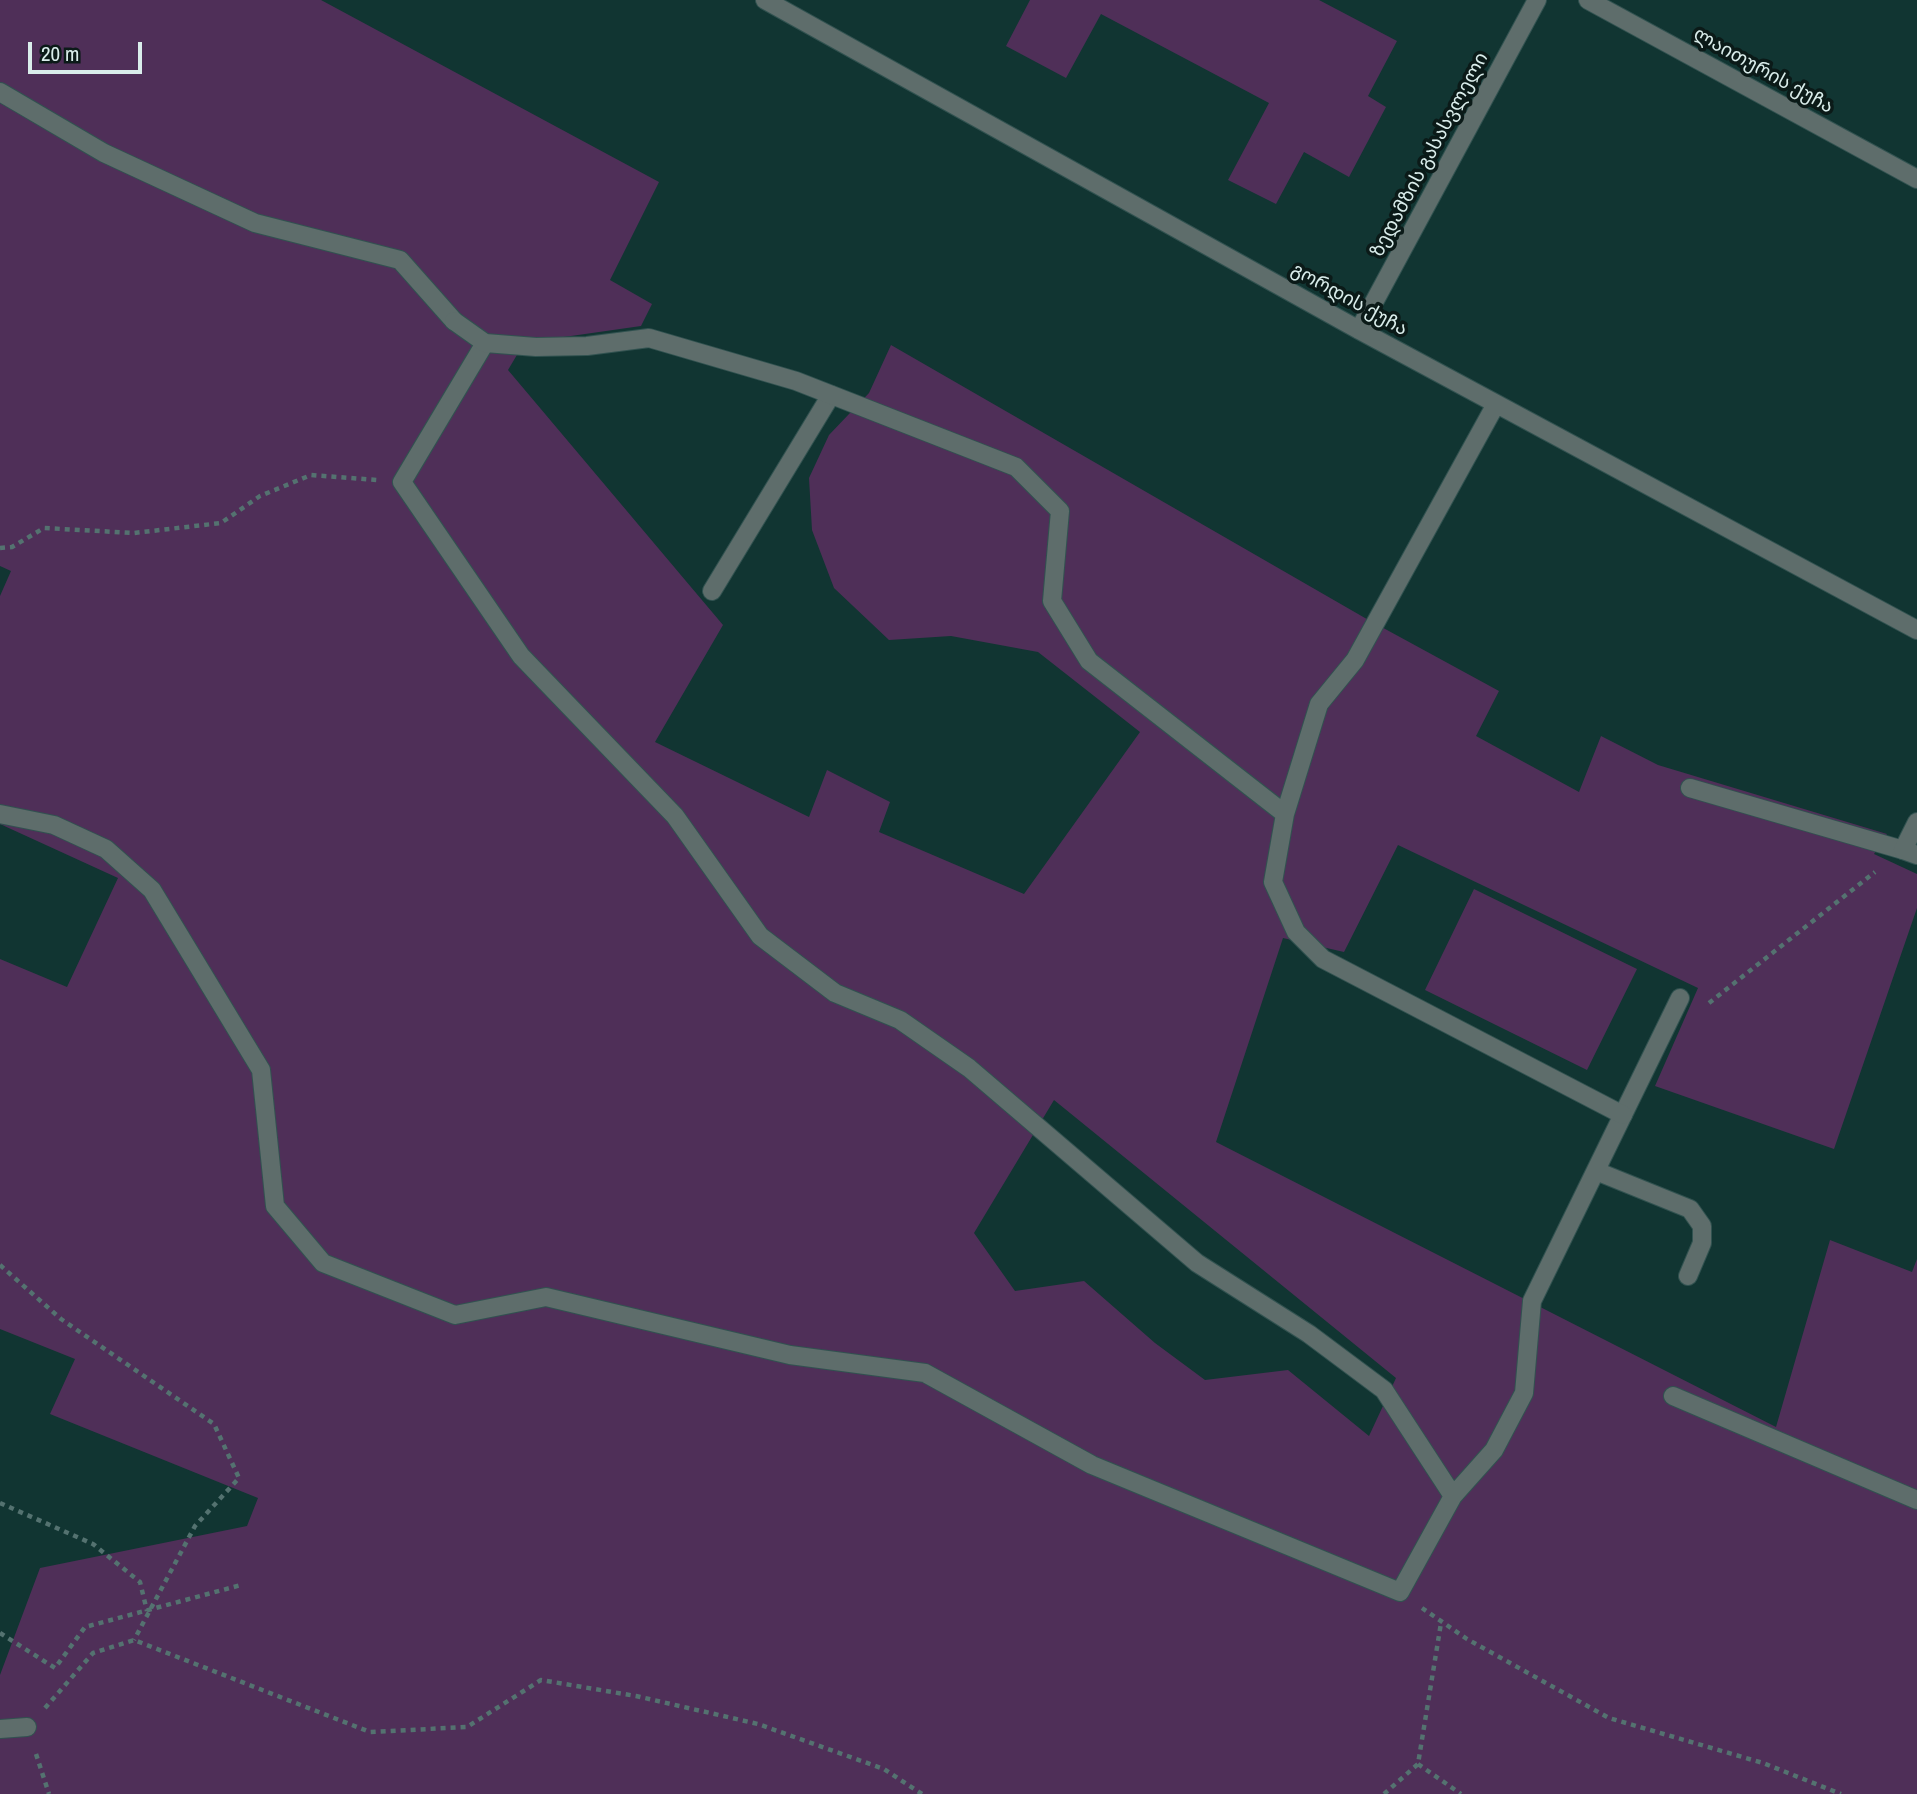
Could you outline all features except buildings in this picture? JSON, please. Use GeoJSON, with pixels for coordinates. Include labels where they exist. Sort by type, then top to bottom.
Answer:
{"type":"FeatureCollection","features":[{"type":"Feature","properties":{"kind":"street","name":"გორდის ქუჩა"},"geometry":{"type":"LineString","coordinates":[[765,0],[1359,330],[1917,630]]}},
{"type":"Feature","properties":{"kind":"street","name":"ზედამზის გასასვლელი"},"geometry":{"type":"LineString","coordinates":[[1359,330],[1537,0]]}},
{"type":"Feature","properties":{"kind":"street","name":"ლაითურის ქუჩა"},"geometry":{"type":"LineString","coordinates":[[1588,0],[1917,179]]}},
{"type":"Feature","properties":{"kind":"street"},"geometry":{"type":"LineString","coordinates":[[0,92],[104,153],[256,222],[400,260],[454,321],[485,344],[536,348],[587,346],[649,338],[831,395],[1016,467],[1060,511],[1052,601],[1089,661],[1285,814]]}},
{"type":"Feature","properties":{"kind":"street"},"geometry":{"type":"LineString","coordinates":[[485,344],[402,482],[521,656],[675,816],[760,936],[835,993],[900,1020],[970,1068],[1198,1263],[1309,1334],[1384,1390],[1453,1496]]}},
{"type":"Feature","properties":{"kind":"street"},"geometry":{"type":"LineString","coordinates":[[712,591],[831,395]]}},
{"type":"Feature","properties":{"kind":"street"},"geometry":{"type":"LineString","coordinates":[[1496,404],[1355,660],[1319,704],[1285,814],[1273,882],[1296,932],[1323,959],[1623,1115]]}},
{"type":"Feature","properties":{"kind":"street"},"geometry":{"type":"LineString","coordinates":[[1689,788],[1910,852],[1917,821]]}},
{"type":"Feature","properties":{"kind":"street"},"geometry":{"type":"LineString","coordinates":[[0,814],[54,825],[106,849],[152,890],[261,1070],[275,1206],[323,1263],[455,1315],[546,1297],[790,1355],[925,1373],[1092,1465],[1400,1592],[1453,1496],[1494,1450],[1524,1393],[1532,1301],[1680,998]]}},
{"type":"Feature","properties":{"kind":"street"},"geometry":{"type":"LineString","coordinates":[[1596,1171],[1690,1209],[1702,1226],[1702,1242],[1688,1276]]}},
{"type":"Feature","properties":{"kind":"street"},"geometry":{"type":"LineString","coordinates":[[1673,1396],[1917,1500]]}},
{"type":"Feature","properties":{"kind":"street"},"geometry":{"type":"LineString","coordinates":[[0,1729],[27,1727]]}},
{"type":"Feature","properties":{"kind":"path"},"geometry":{"type":"LineString","coordinates":[[0,548],[12,547],[44,528],[134,533],[221,523],[260,496],[311,475],[402,482]]}},
{"type":"Feature","properties":{"kind":"path"},"geometry":{"type":"LineString","coordinates":[[1680,998],[1708,1004],[1910,852]]}},
{"type":"Feature","properties":{"kind":"path"},"geometry":{"type":"LineString","coordinates":[[0,1265],[61,1319],[214,1424],[239,1478],[195,1527],[147,1611],[134,1640]]}},
{"type":"Feature","properties":{"kind":"path"},"geometry":{"type":"LineString","coordinates":[[0,1503],[93,1544],[140,1583],[147,1611]]}},
{"type":"Feature","properties":{"kind":"path"},"geometry":{"type":"LineString","coordinates":[[0,1633],[55,1668],[85,1627],[242,1585]]}},
{"type":"Feature","properties":{"kind":"path"},"geometry":{"type":"LineString","coordinates":[[1400,1592],[1441,1622],[1609,1717],[1763,1763],[1841,1794]]}},
{"type":"Feature","properties":{"kind":"path"},"geometry":{"type":"LineString","coordinates":[[1384,1794],[1418,1764],[1441,1622]]}},
{"type":"Feature","properties":{"kind":"path"},"geometry":{"type":"LineString","coordinates":[[49,1794],[27,1727],[93,1653],[134,1640],[370,1732],[467,1727],[541,1680],[636,1696],[758,1724],[884,1769],[922,1794]]}},
{"type":"Feature","properties":{"kind":"path"},"geometry":{"type":"LineString","coordinates":[[1418,1764],[1461,1794]]}},
{"type":"Feature","properties":{"kind":"shaded area"},"geometry":{"type":"Polygon","coordinates":[[[0,0],[321,0],[659,182],[610,280],[652,304],[641,326],[550,339],[527,338],[508,370],[723,625],[655,742],[809,817],[827,770],[890,802],[879,832],[1024,894],[1140,732],[1038,652],[951,636],[889,640],[834,588],[812,530],[809,478],[829,435],[869,393],[891,345],[1365,618],[1499,691],[1476,736],[1579,792],[1601,736],[1658,765],[1887,834],[1874,854],[1917,874],[1917,908],[1834,1149],[1655,1086],[1698,988],[1398,845],[1344,952],[1283,938],[1216,1142],[1776,1427],[1830,1240],[1912,1272],[1917,1259],[1917,1794],[0,1794],[0,1675],[40,1568],[247,1526],[258,1498],[50,1414],[75,1359],[0,1329],[0,959],[67,987],[118,878],[0,824],[0,596],[11,571],[0,566],[0,0]],[[1054,1100],[974,1233],[1015,1291],[1084,1281],[1155,1343],[1205,1380],[1288,1370],[1369,1436],[1396,1378],[1054,1100]]]}},
{"type":"Feature","properties":{"kind":"shaded area"},"geometry":{"type":"Polygon","coordinates":[[[1030,0],[1319,0],[1397,41],[1368,96],[1386,107],[1349,177],[1304,152],[1276,204],[1228,180],[1269,103],[1101,14],[1066,78],[1006,46],[1030,0]]]}},
{"type":"Feature","properties":{"kind":"shaded area"},"geometry":{"type":"Polygon","coordinates":[[[1474,889],[1637,969],[1587,1070],[1425,990],[1474,889]]]}}]}
